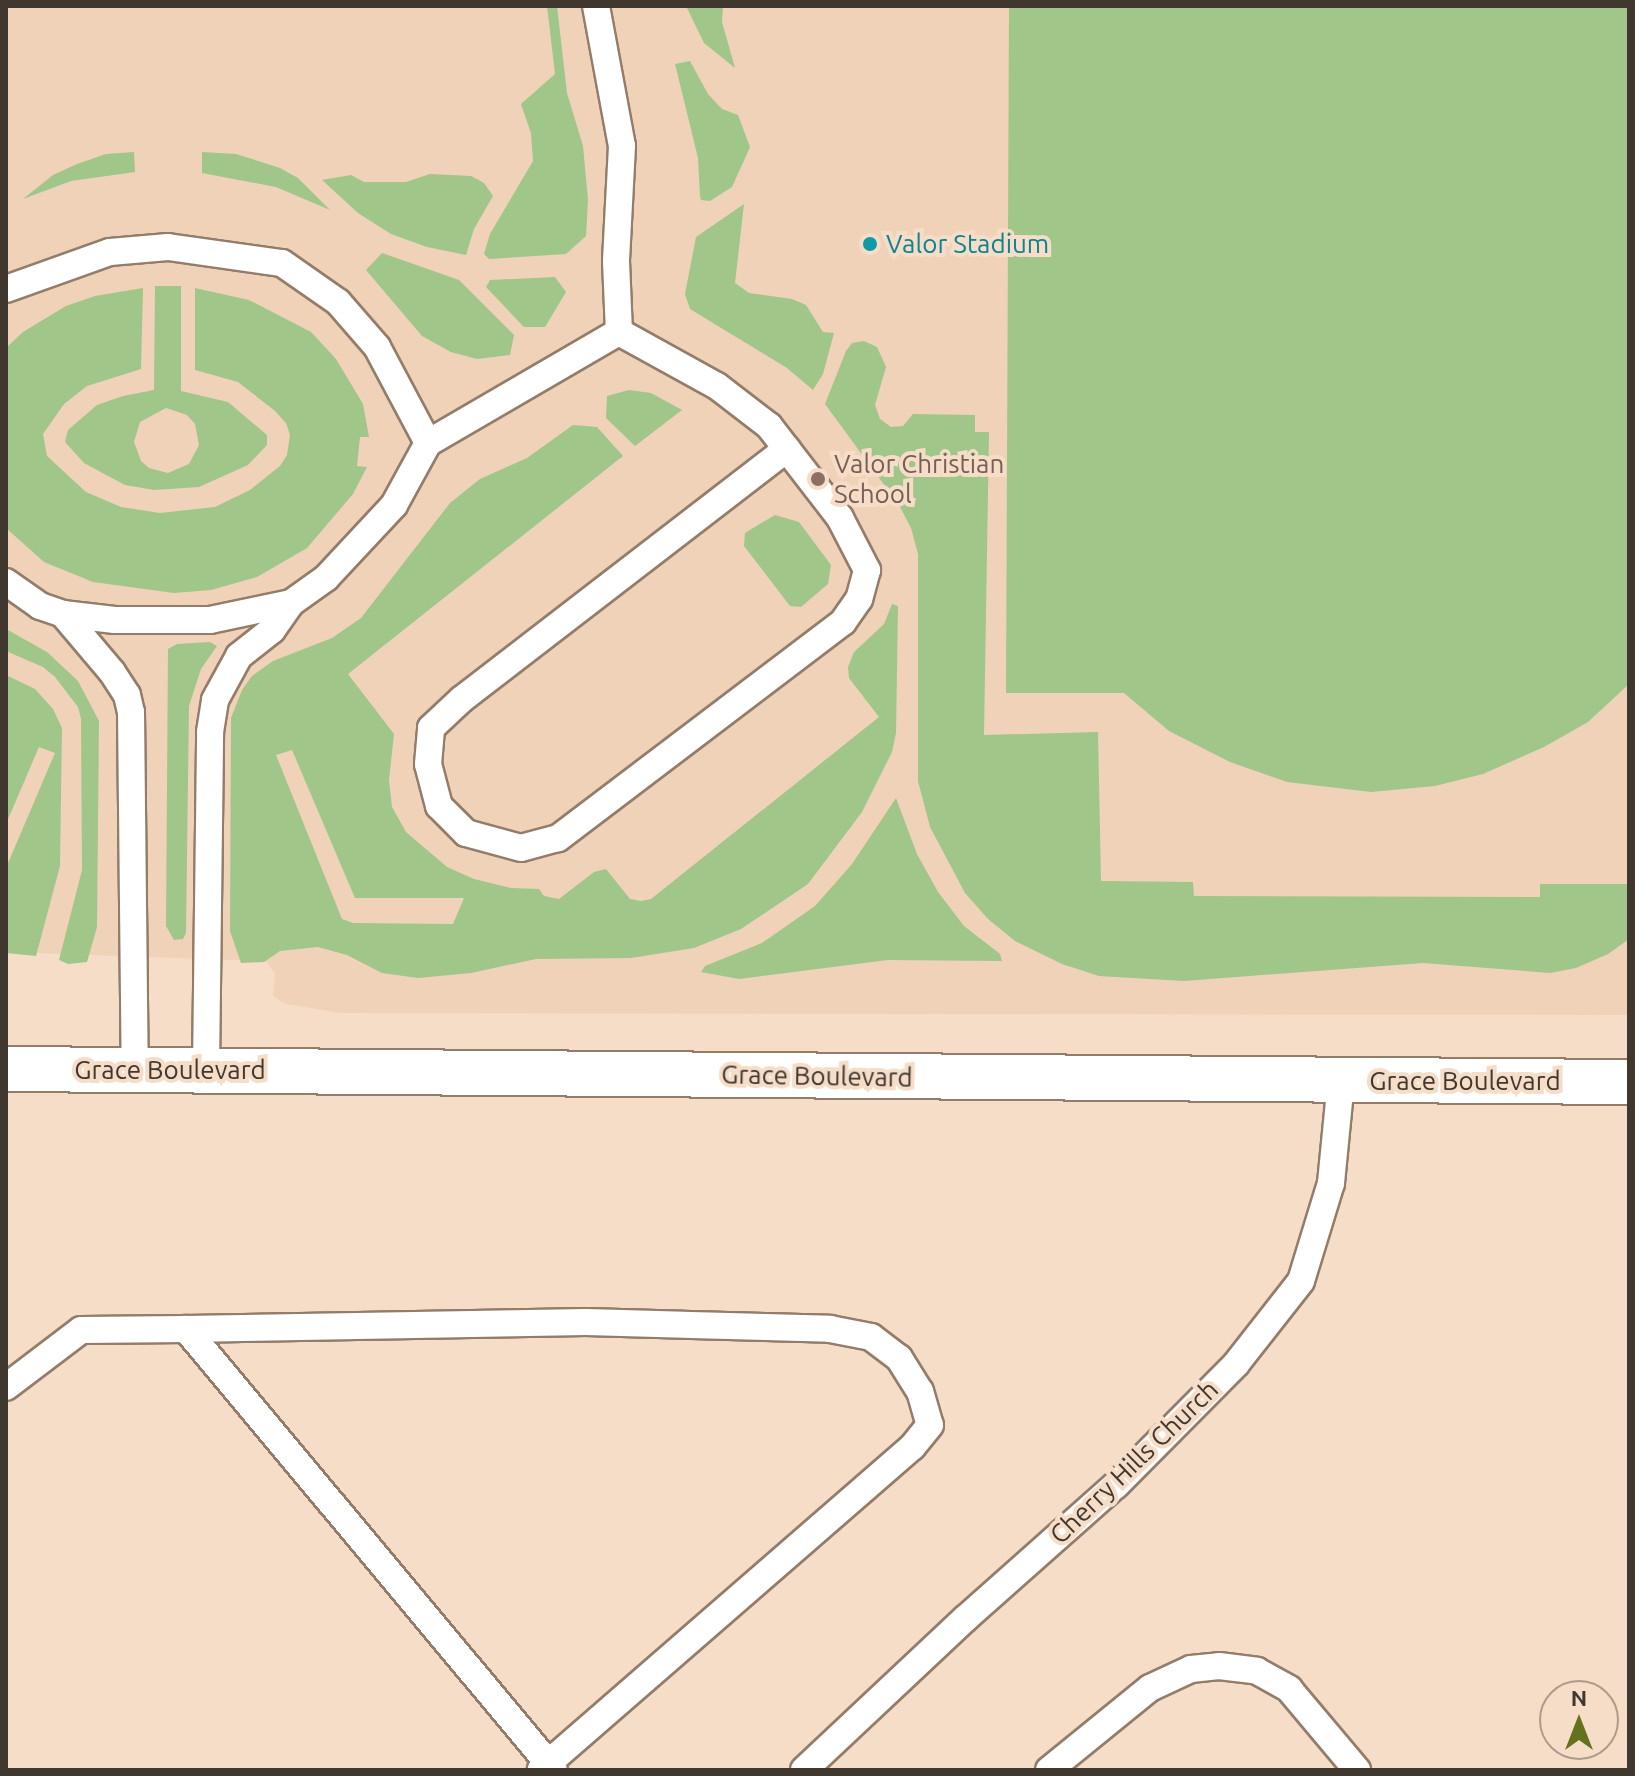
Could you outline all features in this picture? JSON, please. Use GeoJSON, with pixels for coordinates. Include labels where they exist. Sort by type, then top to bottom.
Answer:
{"type":"FeatureCollection","features":[{"type":"Feature","properties":{"kind":"street","name":"Grace Boulevard"},"geometry":{"type":"LineString","coordinates":[[6,1069],[1629,1082]]}},
{"type":"Feature","properties":{"kind":"lane"},"geometry":{"type":"LineString","coordinates":[[596,6],[622,146],[616,261],[619,332]]}},
{"type":"Feature","properties":{"kind":"lane"},"geometry":{"type":"LineString","coordinates":[[6,289],[110,252],[168,247],[282,263],[338,302],[377,347],[428,443]]}},
{"type":"Feature","properties":{"kind":"lane"},"geometry":{"type":"LineString","coordinates":[[206,1070],[210,732],[215,700],[239,656],[272,630],[291,603],[326,578],[394,505],[428,443],[619,332]]}},
{"type":"Feature","properties":{"kind":"lane"},"geometry":{"type":"LineString","coordinates":[[619,332],[717,386],[769,426],[787,449],[840,518],[867,570],[859,599],[843,622],[558,838],[521,848],[466,833],[439,806],[428,764],[431,728],[462,699],[787,449]]}},
{"type":"Feature","properties":{"kind":"lane"},"geometry":{"type":"LineString","coordinates":[[6,582],[40,606],[63,614],[186,622],[291,603]]}},
{"type":"Feature","properties":{"kind":"lane"},"geometry":{"type":"LineString","coordinates":[[63,614],[112,672],[127,695],[131,712],[135,1070]]}},
{"type":"Feature","properties":{"kind":"lane","name":"Cherry Hills Church"},"geometry":{"type":"LineString","coordinates":[[804,1770],[966,1618],[1116,1485],[1236,1364],[1301,1281],[1331,1183],[1341,1081]]}},
{"type":"Feature","properties":{"kind":"lane"},"geometry":{"type":"LineString","coordinates":[[6,1387],[81,1330],[586,1322],[830,1329],[871,1337],[899,1358],[920,1391],[930,1425],[912,1447],[548,1768],[186,1329]]}},
{"type":"Feature","properties":{"kind":"lane"},"geometry":{"type":"LineString","coordinates":[[1049,1770],[1150,1688],[1191,1669],[1219,1666],[1257,1671],[1289,1689],[1357,1770]]}},
{"type":"Feature","properties":{"kind":"shaded area","name":"Valor Christian School"},"geometry":{"type":"Polygon","coordinates":[[[6,6],[1629,6],[1629,1015],[341,1013],[286,1004],[273,996],[275,974],[266,961],[6,952],[6,6]]]}},
{"type":"Feature","properties":{"kind":"green space"},"geometry":{"type":"Polygon","coordinates":[[[547,6],[557,6],[567,93],[583,146],[588,200],[586,236],[566,254],[489,259],[484,254],[490,234],[533,161],[531,133],[521,104],[555,74],[547,6]]]}},
{"type":"Feature","properties":{"kind":"green space"},"geometry":{"type":"Polygon","coordinates":[[[686,6],[723,6],[722,22],[735,68],[704,43],[686,6]]]}},
{"type":"Feature","properties":{"kind":"green space"},"geometry":{"type":"Polygon","coordinates":[[[1009,6],[1629,6],[1629,684],[1588,722],[1544,747],[1483,774],[1435,786],[1371,792],[1287,782],[1230,762],[1169,731],[1124,693],[1006,693],[1009,6]]]}},
{"type":"Feature","properties":{"kind":"green space"},"geometry":{"type":"Polygon","coordinates":[[[690,61],[708,94],[722,109],[738,115],[750,147],[732,187],[710,201],[701,200],[698,158],[675,64],[690,61]]]}},
{"type":"Feature","properties":{"kind":"green space"},"geometry":{"type":"Polygon","coordinates":[[[134,152],[135,172],[71,181],[23,199],[53,175],[77,164],[106,154],[134,152]]]}},
{"type":"Feature","properties":{"kind":"green space"},"geometry":{"type":"Polygon","coordinates":[[[202,152],[236,154],[280,168],[298,178],[330,210],[276,187],[202,173],[202,152]]]}},
{"type":"Feature","properties":{"kind":"green space"},"geometry":{"type":"Polygon","coordinates":[[[430,174],[471,176],[484,183],[493,196],[474,229],[466,255],[427,247],[391,234],[358,213],[322,180],[351,175],[364,182],[406,182],[430,174]]]}},
{"type":"Feature","properties":{"kind":"green space"},"geometry":{"type":"Polygon","coordinates":[[[744,204],[735,283],[749,293],[792,299],[806,305],[823,332],[834,333],[823,374],[813,390],[787,368],[690,309],[685,294],[696,237],[744,204]]]}},
{"type":"Feature","properties":{"kind":"green space"},"geometry":{"type":"Polygon","coordinates":[[[382,253],[459,280],[514,335],[510,355],[477,359],[451,352],[422,336],[366,270],[382,253]]]}},
{"type":"Feature","properties":{"kind":"green space"},"geometry":{"type":"Polygon","coordinates":[[[555,277],[566,292],[545,327],[524,327],[486,287],[490,280],[555,277]]]}},
{"type":"Feature","properties":{"kind":"green space"},"geometry":{"type":"Polygon","coordinates":[[[155,286],[181,286],[181,391],[228,402],[267,435],[267,445],[248,465],[199,487],[154,490],[125,485],[84,463],[65,442],[68,430],[97,405],[154,390],[155,286]],[[166,408],[140,422],[134,442],[141,461],[149,468],[168,473],[189,464],[199,445],[195,424],[187,415],[166,408]]]}},
{"type":"Feature","properties":{"kind":"green space"},"geometry":{"type":"Polygon","coordinates":[[[143,288],[141,369],[87,386],[64,404],[43,434],[47,456],[86,492],[121,507],[160,513],[215,507],[250,490],[280,466],[287,455],[290,435],[286,423],[275,411],[238,382],[195,370],[195,288],[249,300],[311,332],[336,359],[363,404],[369,437],[360,437],[357,466],[367,467],[353,494],[307,548],[257,577],[211,590],[174,593],[93,582],[44,562],[6,528],[6,348],[23,332],[66,306],[95,296],[143,288]]]}},
{"type":"Feature","properties":{"kind":"green space"},"geometry":{"type":"Polygon","coordinates":[[[864,341],[877,347],[886,367],[875,405],[880,419],[891,427],[903,426],[913,414],[975,415],[975,432],[989,432],[984,735],[1098,732],[1101,881],[1193,882],[1194,896],[1540,897],[1540,884],[1629,884],[1629,939],[1608,954],[1576,968],[1550,973],[1423,963],[1184,981],[1099,976],[1062,964],[1015,941],[988,919],[965,893],[930,827],[918,781],[918,554],[911,528],[899,505],[825,404],[846,351],[852,343],[864,341]]]}},
{"type":"Feature","properties":{"kind":"green space"},"geometry":{"type":"Polygon","coordinates":[[[629,390],[651,393],[682,410],[635,446],[606,418],[607,396],[629,390]]]}},
{"type":"Feature","properties":{"kind":"green space"},"geometry":{"type":"Polygon","coordinates":[[[573,425],[597,427],[623,456],[348,674],[394,734],[389,780],[392,807],[406,832],[447,867],[474,879],[511,888],[539,889],[544,896],[559,899],[594,872],[606,869],[630,899],[651,899],[879,717],[849,678],[848,667],[854,652],[884,624],[892,604],[898,606],[896,733],[892,752],[862,812],[808,884],[741,929],[694,948],[631,958],[536,959],[471,973],[418,978],[382,973],[347,955],[318,947],[280,951],[264,962],[241,963],[230,931],[231,718],[242,690],[252,676],[273,661],[332,638],[361,618],[450,503],[480,479],[527,458],[573,425]],[[292,750],[276,755],[342,919],[353,923],[453,924],[464,898],[355,898],[292,750]]]}},
{"type":"Feature","properties":{"kind":"green space"},"geometry":{"type":"Polygon","coordinates":[[[775,515],[799,522],[831,565],[828,584],[801,607],[790,606],[744,546],[745,533],[775,515]]]}},
{"type":"Feature","properties":{"kind":"green space"},"geometry":{"type":"Polygon","coordinates":[[[6,629],[47,652],[78,681],[99,721],[97,927],[87,962],[68,964],[59,960],[82,870],[81,719],[78,707],[55,677],[43,667],[6,651],[6,629]]]}},
{"type":"Feature","properties":{"kind":"green space"},"geometry":{"type":"Polygon","coordinates":[[[210,642],[217,646],[201,669],[189,706],[186,933],[183,939],[174,940],[166,926],[168,649],[177,644],[210,642]]]}},
{"type":"Feature","properties":{"kind":"green space"},"geometry":{"type":"Polygon","coordinates":[[[6,675],[35,689],[53,709],[62,728],[60,866],[36,956],[6,953],[6,868],[55,753],[39,747],[6,824],[6,675]]]}},
{"type":"Feature","properties":{"kind":"green space"},"geometry":{"type":"Polygon","coordinates":[[[896,798],[917,854],[938,892],[964,926],[1000,954],[1002,961],[888,960],[739,979],[701,972],[705,966],[762,943],[815,906],[852,864],[896,798]]]}},
{"type":"Feature","properties":{"kind":"place","name":"Valor Stadium"},"geometry":{"type":"Point","coordinates":[870,244]}},
{"type":"Feature","properties":{"kind":"place","name":"Valor Christian School"},"geometry":{"type":"Point","coordinates":[818,479]}}]}
